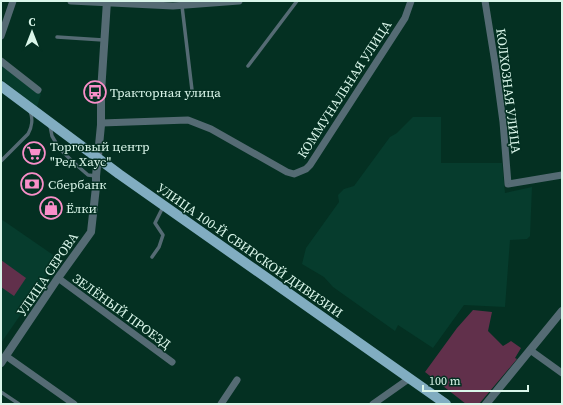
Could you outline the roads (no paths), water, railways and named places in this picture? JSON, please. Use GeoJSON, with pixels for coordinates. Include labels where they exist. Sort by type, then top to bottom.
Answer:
{"type":"FeatureCollection","features":[{"type":"Feature","properties":{"kind":"main road","name":"УЛИЦА 100-Й СВИРСКОЙ ДИВИЗИИ"},"geometry":{"type":"LineString","coordinates":[[1,86],[98,159],[410,378],[444,404]]}},
{"type":"Feature","properties":{"kind":"street"},"geometry":{"type":"LineString","coordinates":[[1,36],[13,1]]}},
{"type":"Feature","properties":{"kind":"street"},"geometry":{"type":"LineString","coordinates":[[70,1],[148,3],[173,6],[182,3],[239,1]]}},
{"type":"Feature","properties":{"kind":"street","name":"КОММУНАЛЬНАЯ УЛИЦА"},"geometry":{"type":"LineString","coordinates":[[101,123],[188,120],[223,135],[287,172],[294,174],[306,169],[310,165],[405,18],[411,1]]}},
{"type":"Feature","properties":{"kind":"street","name":"КОЛХОЗНАЯ УЛИЦА"},"geometry":{"type":"LineString","coordinates":[[485,1],[503,122],[508,184],[562,175]]}},
{"type":"Feature","properties":{"kind":"street","name":"УЛИЦА СЕРОВА"},"geometry":{"type":"LineString","coordinates":[[3,360],[91,232],[101,123],[101,92],[107,2]]}},
{"type":"Feature","properties":{"kind":"street"},"geometry":{"type":"LineString","coordinates":[[1,61],[38,90]]}},
{"type":"Feature","properties":{"kind":"street","name":"ЗЕЛЁНЫЙ ПРОЕЗД"},"geometry":{"type":"LineString","coordinates":[[58,278],[172,362]]}},
{"type":"Feature","properties":{"kind":"street"},"geometry":{"type":"LineString","coordinates":[[486,404],[562,311]]}},
{"type":"Feature","properties":{"kind":"street"},"geometry":{"type":"LineString","coordinates":[[530,350],[562,373]]}},
{"type":"Feature","properties":{"kind":"street"},"geometry":{"type":"LineString","coordinates":[[3,360],[74,404]]}},
{"type":"Feature","properties":{"kind":"street"},"geometry":{"type":"LineString","coordinates":[[373,404],[410,378]]}},
{"type":"Feature","properties":{"kind":"street"},"geometry":{"type":"LineString","coordinates":[[221,404],[237,380]]}},
{"type":"Feature","properties":{"kind":"lane"},"geometry":{"type":"LineString","coordinates":[[248,66],[297,1]]}},
{"type":"Feature","properties":{"kind":"lane"},"geometry":{"type":"LineString","coordinates":[[182,3],[192,90]]}},
{"type":"Feature","properties":{"kind":"lane"},"geometry":{"type":"LineString","coordinates":[[57,37],[105,40]]}},
{"type":"Feature","properties":{"kind":"lane"},"geometry":{"type":"LineString","coordinates":[[1,161],[28,134],[31,128],[32,116],[28,106]]}},
{"type":"Feature","properties":{"kind":"lane"},"geometry":{"type":"LineString","coordinates":[[50,123],[52,136],[59,148],[88,175],[96,176]]}},
{"type":"Feature","properties":{"kind":"lane"},"geometry":{"type":"LineString","coordinates":[[152,257],[159,247],[163,235],[155,223],[164,206]]}},
{"type":"Feature","properties":{"kind":"lane"},"geometry":{"type":"LineString","coordinates":[[1,392],[19,404]]}},
{"type":"Feature","properties":{"kind":"place","name":"Тракторная улица"},"geometry":{"type":"Point","coordinates":[95,92]}},
{"type":"Feature","properties":{"kind":"place","name":"Торговый центр \"Ред Хаус\""},"geometry":{"type":"Point","coordinates":[34,153]}},
{"type":"Feature","properties":{"kind":"place","name":"Сбербанк"},"geometry":{"type":"Point","coordinates":[32,184]}},
{"type":"Feature","properties":{"kind":"place","name":"Ёлки"},"geometry":{"type":"Point","coordinates":[51,208]}}]}
